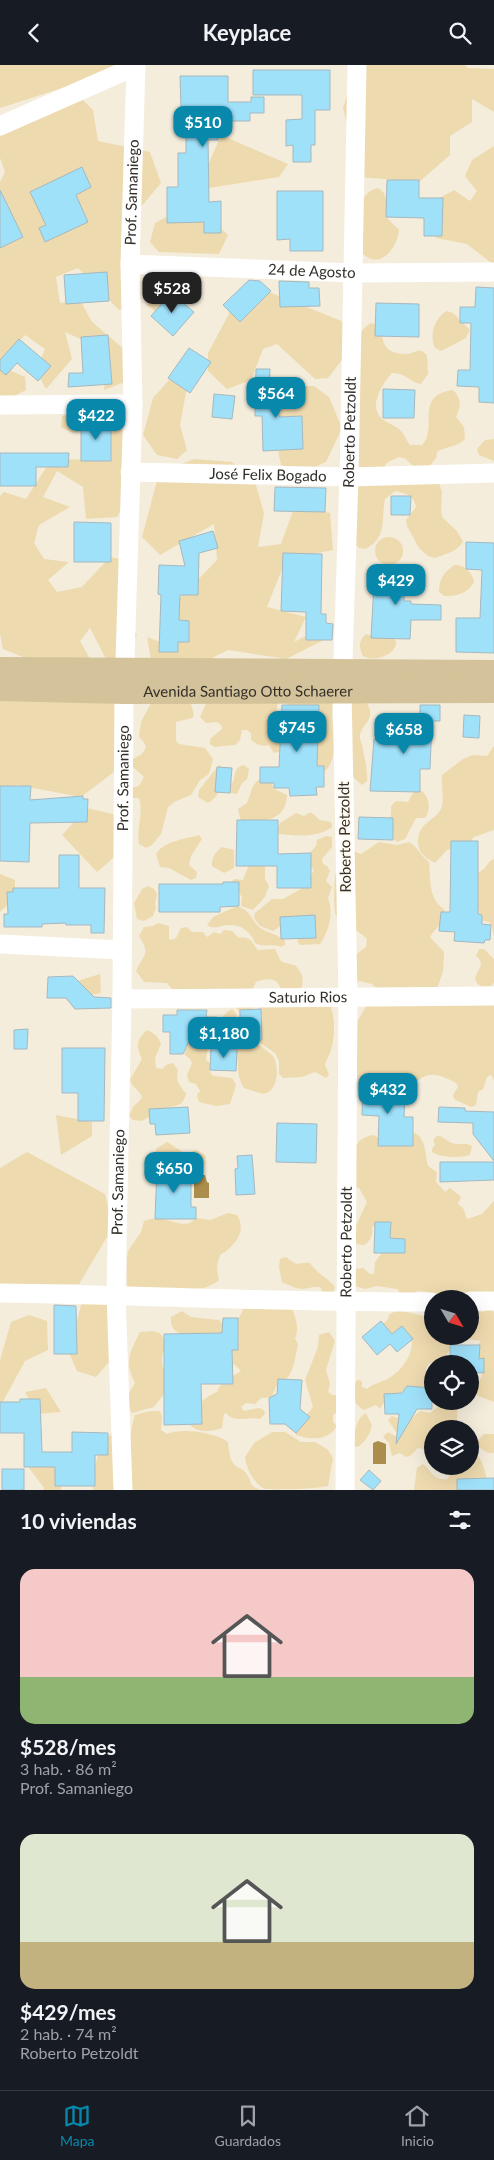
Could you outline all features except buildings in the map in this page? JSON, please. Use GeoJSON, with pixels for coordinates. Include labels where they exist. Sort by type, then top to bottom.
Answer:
{"type":"FeatureCollection","features":[{"type":"Feature","properties":{"kind":"main road","name":"Avenida Santiago Otto Schaerer"},"geometry":{"type":"LineString","coordinates":[[0,669],[125,681]]}},
{"type":"Feature","properties":{"kind":"main road","name":"Avenida Santiago Otto Schaerer"},"geometry":{"type":"LineString","coordinates":[[0,689],[125,681],[342,681],[494,672]]}},
{"type":"Feature","properties":{"kind":"main road","name":"Avenida Santiago Otto Schaerer"},"geometry":{"type":"LineString","coordinates":[[342,681],[494,691]]}},
{"type":"Feature","properties":{"kind":"street","name":"Roberto Petzoldt"},"geometry":{"type":"LineString","coordinates":[[345,1490],[348,996],[342,681],[349,477],[357,65]]}},
{"type":"Feature","properties":{"kind":"street"},"geometry":{"type":"LineString","coordinates":[[0,127],[136,66]]}},
{"type":"Feature","properties":{"kind":"street","name":"Prof. Samaniego"},"geometry":{"type":"LineString","coordinates":[[123,1490],[116,1295],[122,999],[125,681],[133,404],[130,264],[136,66]]}},
{"type":"Feature","properties":{"kind":"street","name":"24 de Agosto"},"geometry":{"type":"LineString","coordinates":[[130,264],[353,273],[494,272]]}},
{"type":"Feature","properties":{"kind":"street"},"geometry":{"type":"LineString","coordinates":[[0,405],[133,404]]}},
{"type":"Feature","properties":{"kind":"street","name":"José Felix Bogado"},"geometry":{"type":"LineString","coordinates":[[130,471],[349,477],[494,473]]}},
{"type":"Feature","properties":{"kind":"street"},"geometry":{"type":"LineString","coordinates":[[0,944],[122,951]]}},
{"type":"Feature","properties":{"kind":"street","name":"Saturio Rios"},"geometry":{"type":"LineString","coordinates":[[122,999],[494,996]]}},
{"type":"Feature","properties":{"kind":"street"},"geometry":{"type":"LineString","coordinates":[[0,1293],[346,1303],[424,1302]]}},
{"type":"Feature","properties":{"kind":"street"},"geometry":{"type":"LineString","coordinates":[[479,1301],[494,1301]]}},
{"type":"Feature","properties":{"kind":"shaded area"},"geometry":{"type":"Polygon","coordinates":[[[0,65],[122,65],[118,70],[0,108],[0,65]]]}},
{"type":"Feature","properties":{"kind":"shaded area"},"geometry":{"type":"Polygon","coordinates":[[[357,65],[465,65],[468,68],[494,69],[494,112],[472,99],[472,122],[450,136],[450,155],[419,182],[360,177],[343,108],[357,65]]]}},
{"type":"Feature","properties":{"kind":"shaded area"},"geometry":{"type":"Polygon","coordinates":[[[80,97],[93,110],[98,141],[150,152],[161,183],[140,208],[130,308],[119,310],[78,268],[56,277],[60,303],[80,300],[92,322],[131,355],[135,368],[122,383],[104,390],[107,351],[65,332],[72,359],[46,389],[36,371],[45,349],[25,335],[0,362],[0,182],[5,172],[0,158],[0,135],[21,113],[80,97]]]}},
{"type":"Feature","properties":{"kind":"shaded area"},"geometry":{"type":"Polygon","coordinates":[[[221,135],[288,164],[279,177],[209,188],[203,177],[221,135]]]}},
{"type":"Feature","properties":{"kind":"shaded area"},"geometry":{"type":"Polygon","coordinates":[[[494,146],[494,265],[467,244],[436,238],[438,199],[454,190],[470,201],[477,191],[465,176],[472,160],[494,146]]]}},
{"type":"Feature","properties":{"kind":"shaded area"},"geometry":{"type":"Polygon","coordinates":[[[378,188],[386,197],[386,217],[399,230],[398,237],[391,250],[387,255],[376,260],[363,254],[360,215],[364,198],[378,188]]]}},
{"type":"Feature","properties":{"kind":"shaded area"},"geometry":{"type":"Polygon","coordinates":[[[193,203],[228,235],[219,254],[159,252],[150,242],[155,223],[193,203]]]}},
{"type":"Feature","properties":{"kind":"shaded area"},"geometry":{"type":"Polygon","coordinates":[[[152,271],[199,272],[193,296],[185,305],[163,317],[147,305],[152,271]]]}},
{"type":"Feature","properties":{"kind":"shaded area"},"geometry":{"type":"Polygon","coordinates":[[[264,290],[344,322],[346,355],[328,378],[315,379],[277,344],[263,349],[251,380],[227,389],[208,371],[208,353],[232,308],[264,290]]]}},
{"type":"Feature","properties":{"kind":"shaded area"},"geometry":{"type":"Polygon","coordinates":[[[447,311],[453,313],[470,330],[466,338],[441,351],[435,348],[433,333],[439,318],[447,311]]]}},
{"type":"Feature","properties":{"kind":"shaded area"},"geometry":{"type":"Polygon","coordinates":[[[371,323],[380,330],[385,345],[389,350],[406,354],[422,351],[427,355],[428,374],[421,384],[396,373],[392,373],[384,383],[376,402],[378,414],[382,419],[399,429],[410,445],[422,445],[427,438],[430,405],[434,398],[441,393],[453,390],[456,393],[460,406],[456,417],[464,427],[465,439],[458,444],[437,452],[436,458],[428,468],[415,468],[406,459],[399,457],[388,462],[380,472],[343,468],[339,457],[342,445],[342,428],[326,462],[301,473],[282,468],[278,452],[304,430],[275,414],[281,386],[314,386],[329,397],[341,426],[344,398],[341,385],[355,343],[359,335],[371,323]]]}},
{"type":"Feature","properties":{"kind":"shaded area"},"geometry":{"type":"Polygon","coordinates":[[[0,366],[25,377],[26,390],[0,403],[0,366]]]}},
{"type":"Feature","properties":{"kind":"shaded area"},"geometry":{"type":"Polygon","coordinates":[[[170,379],[187,387],[180,425],[187,450],[177,459],[157,455],[143,435],[153,398],[170,379]]]}},
{"type":"Feature","properties":{"kind":"shaded area"},"geometry":{"type":"Polygon","coordinates":[[[119,403],[133,416],[141,476],[117,517],[86,519],[83,487],[57,471],[43,497],[70,507],[39,525],[34,543],[44,559],[69,562],[48,580],[57,592],[82,587],[110,557],[136,562],[128,619],[137,635],[118,660],[107,661],[90,628],[80,641],[89,657],[67,675],[3,649],[0,634],[0,496],[4,492],[26,499],[51,460],[93,459],[105,429],[73,433],[61,427],[62,416],[119,403]]]}},
{"type":"Feature","properties":{"kind":"shaded area"},"geometry":{"type":"Polygon","coordinates":[[[494,439],[494,461],[479,455],[477,449],[485,440],[494,439]]]}},
{"type":"Feature","properties":{"kind":"shaded area"},"geometry":{"type":"Polygon","coordinates":[[[194,459],[232,462],[255,482],[264,513],[258,547],[281,544],[295,505],[330,513],[333,550],[286,559],[267,607],[306,617],[294,642],[316,631],[326,639],[286,659],[228,650],[204,662],[151,660],[147,637],[168,645],[177,601],[217,560],[214,524],[160,555],[142,537],[159,473],[194,459]]]}},
{"type":"Feature","properties":{"kind":"shaded area"},"geometry":{"type":"Polygon","coordinates":[[[438,480],[442,492],[441,512],[443,518],[457,531],[463,542],[457,548],[435,558],[428,556],[419,548],[407,526],[406,520],[416,507],[415,503],[408,495],[395,491],[385,499],[382,527],[377,539],[365,549],[359,548],[355,544],[342,488],[369,482],[438,480]]]}},
{"type":"Feature","properties":{"kind":"shaded area"},"geometry":{"type":"Polygon","coordinates":[[[389,537],[399,541],[403,551],[399,561],[389,565],[379,561],[375,551],[379,541],[389,537]]]}},
{"type":"Feature","properties":{"kind":"shaded area"},"geometry":{"type":"Polygon","coordinates":[[[454,565],[461,566],[467,570],[472,575],[474,582],[461,593],[444,596],[439,592],[441,579],[454,565]]]}},
{"type":"Feature","properties":{"kind":"shaded area"},"geometry":{"type":"Polygon","coordinates":[[[366,634],[389,636],[396,643],[395,648],[385,656],[378,658],[363,656],[360,644],[366,634]]]}},
{"type":"Feature","properties":{"kind":"shaded area"},"geometry":{"type":"Polygon","coordinates":[[[115,690],[119,768],[81,797],[17,785],[0,791],[0,701],[115,690]]]}},
{"type":"Feature","properties":{"kind":"shaded area"},"geometry":{"type":"Polygon","coordinates":[[[333,699],[334,747],[328,768],[322,773],[282,758],[304,744],[319,730],[323,723],[322,716],[316,710],[310,707],[290,706],[286,702],[333,699]]]}},
{"type":"Feature","properties":{"kind":"shaded area"},"geometry":{"type":"Polygon","coordinates":[[[190,700],[194,715],[192,718],[176,722],[176,741],[179,744],[205,748],[213,759],[209,774],[200,780],[191,795],[174,802],[168,807],[161,834],[152,845],[146,848],[139,844],[138,838],[141,809],[139,798],[130,798],[131,788],[139,786],[144,777],[131,765],[131,760],[142,754],[146,747],[139,737],[141,722],[151,703],[190,700]]]}},
{"type":"Feature","properties":{"kind":"shaded area"},"geometry":{"type":"Polygon","coordinates":[[[278,700],[276,714],[282,724],[281,751],[274,753],[269,745],[255,743],[251,740],[251,733],[247,730],[242,730],[240,740],[235,745],[214,747],[210,744],[210,739],[222,729],[222,726],[217,722],[206,723],[200,717],[206,703],[278,700]]]}},
{"type":"Feature","properties":{"kind":"shaded area"},"geometry":{"type":"Polygon","coordinates":[[[366,702],[369,707],[370,716],[360,736],[367,781],[362,785],[352,776],[343,703],[366,702]]]}},
{"type":"Feature","properties":{"kind":"shaded area"},"geometry":{"type":"Polygon","coordinates":[[[494,746],[494,830],[474,837],[468,844],[447,850],[435,863],[421,853],[418,843],[421,830],[442,806],[442,775],[463,759],[473,755],[487,756],[494,746]]]}},
{"type":"Feature","properties":{"kind":"shaded area"},"geometry":{"type":"Polygon","coordinates":[[[219,765],[227,770],[218,793],[208,803],[198,797],[199,790],[219,765]]]}},
{"type":"Feature","properties":{"kind":"shaded area"},"geometry":{"type":"Polygon","coordinates":[[[244,765],[249,769],[247,779],[242,783],[237,794],[230,793],[229,785],[233,782],[236,770],[244,765]]]}},
{"type":"Feature","properties":{"kind":"shaded area"},"geometry":{"type":"Polygon","coordinates":[[[267,778],[274,789],[287,795],[286,804],[282,811],[271,819],[241,821],[238,809],[247,803],[253,786],[258,780],[267,778]]]}},
{"type":"Feature","properties":{"kind":"shaded area"},"geometry":{"type":"Polygon","coordinates":[[[418,789],[427,798],[429,806],[427,814],[425,818],[416,818],[405,839],[397,842],[393,838],[390,829],[391,806],[396,801],[408,802],[414,791],[418,789]]]}},
{"type":"Feature","properties":{"kind":"shaded area"},"geometry":{"type":"Polygon","coordinates":[[[87,808],[116,815],[119,853],[97,872],[62,835],[87,808]]]}},
{"type":"Feature","properties":{"kind":"shaded area"},"geometry":{"type":"Polygon","coordinates":[[[296,813],[304,816],[312,813],[320,820],[331,822],[332,827],[313,835],[279,834],[277,830],[280,823],[296,813]]]}},
{"type":"Feature","properties":{"kind":"shaded area"},"geometry":{"type":"Polygon","coordinates":[[[199,835],[202,839],[191,856],[189,865],[197,872],[196,878],[191,880],[169,868],[160,867],[156,854],[164,846],[199,835]]]}},
{"type":"Feature","properties":{"kind":"shaded area"},"geometry":{"type":"Polygon","coordinates":[[[326,836],[332,837],[332,847],[322,859],[323,864],[330,871],[326,881],[332,887],[328,898],[331,909],[330,922],[320,944],[300,945],[297,941],[316,930],[316,926],[310,919],[293,918],[273,931],[260,926],[254,918],[255,913],[272,899],[283,899],[306,885],[314,870],[308,864],[307,856],[316,846],[317,840],[326,836]]]}},
{"type":"Feature","properties":{"kind":"shaded area"},"geometry":{"type":"Polygon","coordinates":[[[379,842],[397,845],[409,842],[429,862],[433,894],[435,900],[444,909],[445,914],[443,921],[430,937],[444,952],[443,971],[437,989],[494,998],[494,1081],[491,1075],[487,1077],[483,1089],[478,1092],[476,1105],[471,1107],[454,1099],[453,1095],[458,1087],[456,1083],[434,1075],[423,1077],[406,1093],[374,1081],[363,1085],[355,1095],[354,1027],[368,1003],[382,993],[372,984],[359,981],[356,983],[355,955],[366,947],[367,939],[336,915],[334,901],[335,881],[337,870],[353,851],[361,854],[379,842]]]}},
{"type":"Feature","properties":{"kind":"shaded area"},"geometry":{"type":"Polygon","coordinates":[[[222,847],[234,850],[234,868],[224,873],[212,866],[214,855],[222,847]]]}},
{"type":"Feature","properties":{"kind":"shaded area"},"geometry":{"type":"Polygon","coordinates":[[[494,859],[494,937],[489,922],[480,920],[478,906],[470,897],[473,877],[494,859]]]}},
{"type":"Feature","properties":{"kind":"shaded area"},"geometry":{"type":"Polygon","coordinates":[[[251,865],[265,867],[265,879],[269,886],[265,897],[253,910],[241,906],[242,897],[232,884],[232,881],[235,879],[243,880],[248,867],[251,865]]]}},
{"type":"Feature","properties":{"kind":"shaded area"},"geometry":{"type":"Polygon","coordinates":[[[0,874],[15,880],[15,898],[0,912],[0,874]]]}},
{"type":"Feature","properties":{"kind":"shaded area"},"geometry":{"type":"Polygon","coordinates":[[[148,886],[154,889],[157,894],[156,908],[153,916],[144,921],[137,919],[134,903],[142,889],[148,886]]]}},
{"type":"Feature","properties":{"kind":"shaded area"},"geometry":{"type":"Polygon","coordinates":[[[237,906],[247,912],[260,928],[282,938],[285,941],[285,945],[281,947],[255,943],[248,932],[238,926],[210,927],[207,925],[213,917],[237,906]]]}},
{"type":"Feature","properties":{"kind":"shaded area"},"geometry":{"type":"Polygon","coordinates":[[[158,923],[169,926],[169,939],[171,940],[176,938],[181,928],[187,927],[192,932],[203,932],[207,937],[214,932],[220,934],[224,930],[232,931],[239,938],[248,939],[258,950],[275,949],[282,962],[296,966],[300,972],[303,979],[301,989],[281,990],[280,986],[272,980],[256,982],[252,990],[255,1006],[249,1012],[239,1012],[238,1004],[175,993],[167,983],[144,982],[136,971],[145,954],[145,947],[139,936],[144,927],[153,926],[158,923]]]}},
{"type":"Feature","properties":{"kind":"shaded area"},"geometry":{"type":"Polygon","coordinates":[[[479,949],[484,949],[494,959],[494,983],[491,986],[481,986],[475,978],[481,965],[480,960],[476,956],[479,949]]]}},
{"type":"Feature","properties":{"kind":"shaded area"},"geometry":{"type":"Polygon","coordinates":[[[100,974],[101,993],[78,998],[77,981],[100,974]]]}},
{"type":"Feature","properties":{"kind":"shaded area"},"geometry":{"type":"Polygon","coordinates":[[[260,1005],[330,1005],[334,1020],[334,1031],[331,1049],[325,1065],[329,1075],[326,1078],[315,1072],[302,1077],[283,1078],[279,1074],[279,1061],[275,1053],[259,1042],[257,1013],[260,1005]]]}},
{"type":"Feature","properties":{"kind":"shaded area"},"geometry":{"type":"Polygon","coordinates":[[[232,1009],[235,1012],[241,1029],[239,1033],[235,1032],[239,1038],[258,1045],[274,1057],[277,1073],[273,1088],[267,1093],[263,1094],[244,1088],[239,1074],[236,1053],[224,1051],[221,1046],[218,1028],[223,1017],[232,1009]]]}},
{"type":"Feature","properties":{"kind":"shaded area"},"geometry":{"type":"Polygon","coordinates":[[[147,1030],[156,1035],[161,1044],[155,1058],[156,1068],[162,1069],[168,1064],[173,1063],[178,1070],[178,1083],[186,1093],[183,1102],[179,1105],[169,1107],[165,1112],[153,1114],[143,1120],[136,1121],[129,1116],[133,1107],[142,1098],[130,1080],[142,1059],[138,1043],[147,1030]]]}},
{"type":"Feature","properties":{"kind":"shaded area"},"geometry":{"type":"Polygon","coordinates":[[[200,1038],[208,1046],[206,1060],[210,1063],[210,1072],[213,1076],[232,1078],[236,1085],[230,1104],[216,1106],[199,1102],[197,1095],[200,1091],[196,1084],[189,1082],[187,1075],[192,1063],[184,1054],[190,1040],[200,1038]]]}},
{"type":"Feature","properties":{"kind":"shaded area"},"geometry":{"type":"Polygon","coordinates":[[[56,1115],[92,1122],[92,1136],[61,1155],[56,1115]]]}},
{"type":"Feature","properties":{"kind":"shaded area"},"geometry":{"type":"Polygon","coordinates":[[[415,1133],[419,1136],[423,1143],[428,1166],[437,1172],[436,1182],[445,1192],[450,1188],[461,1197],[458,1204],[463,1208],[467,1219],[482,1214],[494,1201],[494,1311],[493,1304],[479,1309],[479,1290],[424,1290],[424,1292],[419,1291],[403,1296],[397,1289],[377,1286],[365,1289],[355,1286],[352,1280],[356,1269],[363,1268],[370,1274],[374,1274],[375,1262],[391,1241],[377,1225],[372,1227],[372,1235],[364,1245],[356,1244],[355,1228],[367,1202],[359,1188],[354,1187],[353,1162],[355,1147],[365,1137],[374,1135],[383,1141],[415,1133]]]}},
{"type":"Feature","properties":{"kind":"shaded area"},"geometry":{"type":"Polygon","coordinates":[[[437,1136],[455,1144],[472,1146],[470,1155],[451,1157],[432,1152],[435,1145],[433,1140],[437,1136]]]}},
{"type":"Feature","properties":{"kind":"shaded area"},"geometry":{"type":"Polygon","coordinates":[[[167,1142],[186,1154],[196,1150],[205,1155],[205,1165],[202,1171],[193,1176],[181,1170],[180,1165],[176,1165],[157,1180],[147,1176],[144,1173],[157,1148],[167,1142]]]}},
{"type":"Feature","properties":{"kind":"shaded area"},"geometry":{"type":"Polygon","coordinates":[[[27,1152],[105,1194],[113,1227],[79,1284],[0,1284],[0,1168],[27,1152]]]}},
{"type":"Feature","properties":{"kind":"shaded area"},"geometry":{"type":"Polygon","coordinates":[[[201,1175],[205,1175],[209,1183],[209,1198],[194,1198],[194,1179],[198,1179],[201,1175]]]}},
{"type":"Feature","properties":{"kind":"shaded area"},"geometry":{"type":"Polygon","coordinates":[[[228,1213],[237,1215],[240,1220],[241,1230],[234,1244],[220,1255],[217,1265],[219,1280],[211,1285],[190,1291],[132,1292],[127,1285],[128,1251],[141,1232],[144,1221],[160,1219],[185,1224],[196,1218],[210,1220],[228,1213]]]}},
{"type":"Feature","properties":{"kind":"shaded area"},"geometry":{"type":"Polygon","coordinates":[[[286,1257],[296,1264],[310,1263],[315,1270],[335,1287],[332,1294],[323,1293],[320,1287],[300,1289],[282,1282],[279,1267],[280,1259],[286,1257]]]}},
{"type":"Feature","properties":{"kind":"shaded area"},"geometry":{"type":"Polygon","coordinates":[[[90,1296],[110,1306],[113,1357],[96,1377],[77,1371],[69,1353],[81,1305],[90,1296]]]}},
{"type":"Feature","properties":{"kind":"shaded area"},"geometry":{"type":"Polygon","coordinates":[[[291,1305],[297,1330],[295,1339],[298,1344],[290,1374],[282,1383],[276,1386],[272,1397],[261,1398],[255,1404],[246,1403],[241,1407],[244,1411],[259,1408],[264,1410],[265,1414],[260,1419],[237,1419],[226,1413],[224,1414],[222,1428],[210,1431],[195,1429],[191,1426],[196,1410],[202,1401],[217,1392],[224,1382],[241,1371],[235,1365],[226,1362],[230,1350],[237,1349],[239,1341],[236,1322],[243,1308],[291,1305]]]}},
{"type":"Feature","properties":{"kind":"shaded area"},"geometry":{"type":"Polygon","coordinates":[[[492,1309],[494,1313],[494,1402],[479,1396],[479,1382],[485,1367],[474,1349],[481,1341],[479,1341],[479,1311],[483,1312],[492,1309]]]}},
{"type":"Feature","properties":{"kind":"shaded area"},"geometry":{"type":"Polygon","coordinates":[[[398,1310],[424,1316],[424,1345],[451,1345],[446,1355],[424,1355],[424,1388],[419,1392],[410,1387],[398,1394],[390,1393],[380,1409],[376,1405],[364,1410],[355,1401],[355,1382],[358,1380],[362,1381],[362,1387],[367,1389],[386,1380],[402,1367],[412,1348],[412,1342],[407,1338],[393,1337],[381,1326],[390,1314],[398,1310]]]}},
{"type":"Feature","properties":{"kind":"shaded area"},"geometry":{"type":"Polygon","coordinates":[[[182,1311],[191,1317],[219,1320],[223,1325],[223,1337],[190,1336],[176,1331],[172,1325],[171,1317],[182,1311]]]}},
{"type":"Feature","properties":{"kind":"shaded area"},"geometry":{"type":"Polygon","coordinates":[[[29,1315],[47,1321],[48,1350],[25,1361],[0,1407],[0,1360],[11,1322],[29,1315]]]}},
{"type":"Feature","properties":{"kind":"shaded area"},"geometry":{"type":"Polygon","coordinates":[[[152,1331],[160,1333],[167,1343],[163,1351],[162,1364],[168,1376],[167,1390],[154,1407],[132,1413],[127,1401],[128,1395],[135,1383],[130,1369],[130,1357],[133,1345],[140,1332],[152,1331]]]}},
{"type":"Feature","properties":{"kind":"shaded area"},"geometry":{"type":"Polygon","coordinates":[[[329,1332],[335,1341],[326,1370],[330,1384],[328,1392],[332,1395],[339,1395],[337,1412],[333,1415],[333,1422],[337,1426],[324,1437],[302,1437],[296,1435],[294,1428],[313,1407],[305,1380],[318,1347],[319,1335],[329,1332]]]}},
{"type":"Feature","properties":{"kind":"shaded area"},"geometry":{"type":"Polygon","coordinates":[[[46,1388],[61,1412],[36,1414],[25,1392],[46,1388]]]}},
{"type":"Feature","properties":{"kind":"shaded area"},"geometry":{"type":"Polygon","coordinates":[[[434,1410],[457,1410],[456,1420],[424,1420],[424,1450],[418,1448],[410,1456],[406,1457],[400,1453],[392,1456],[389,1443],[383,1437],[388,1432],[395,1436],[398,1435],[388,1420],[392,1416],[407,1422],[420,1411],[430,1413],[434,1410]]]}},
{"type":"Feature","properties":{"kind":"shaded area"},"geometry":{"type":"Polygon","coordinates":[[[150,1411],[160,1411],[162,1417],[161,1430],[167,1434],[181,1431],[199,1432],[216,1436],[228,1442],[234,1464],[245,1471],[252,1485],[261,1490],[131,1490],[130,1452],[132,1424],[135,1415],[150,1411]]]}},
{"type":"Feature","properties":{"kind":"shaded area"},"geometry":{"type":"Polygon","coordinates":[[[366,1413],[372,1425],[370,1431],[361,1445],[358,1447],[353,1446],[356,1428],[360,1419],[366,1413]]]}},
{"type":"Feature","properties":{"kind":"shaded area"},"geometry":{"type":"Polygon","coordinates":[[[115,1431],[121,1490],[93,1490],[92,1479],[101,1443],[115,1431]]]}},
{"type":"Feature","properties":{"kind":"shaded area"},"geometry":{"type":"Polygon","coordinates":[[[272,1432],[285,1432],[301,1442],[315,1442],[327,1449],[333,1458],[328,1486],[305,1489],[265,1489],[261,1487],[249,1471],[245,1457],[254,1443],[272,1432]]]}},
{"type":"Feature","properties":{"kind":"shaded area"},"geometry":{"type":"Polygon","coordinates":[[[484,1434],[494,1434],[494,1453],[488,1453],[479,1447],[479,1439],[484,1434]]]}},
{"type":"Feature","properties":{"kind":"shaded area"},"geometry":{"type":"Polygon","coordinates":[[[378,1441],[386,1444],[386,1464],[373,1464],[373,1443],[378,1441]]]}},
{"type":"Feature","properties":{"kind":"shaded area"},"geometry":{"type":"Polygon","coordinates":[[[32,1456],[61,1466],[61,1490],[43,1490],[44,1488],[29,1468],[32,1456]]]}},
{"type":"Feature","properties":{"kind":"shaded area"},"geometry":{"type":"Polygon","coordinates":[[[479,1458],[486,1474],[489,1490],[414,1490],[417,1468],[423,1464],[424,1475],[434,1475],[447,1479],[450,1475],[479,1475],[479,1458]]]}}]}
